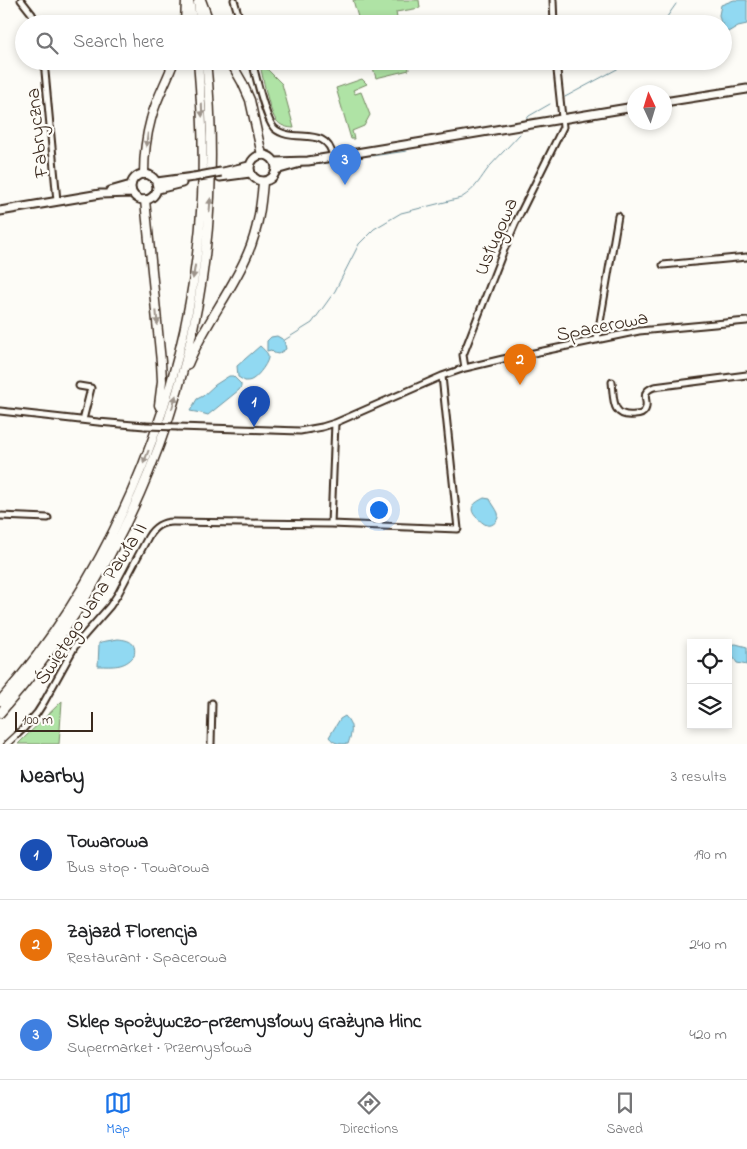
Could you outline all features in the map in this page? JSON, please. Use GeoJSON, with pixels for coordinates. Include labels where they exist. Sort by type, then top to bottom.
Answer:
{"type":"FeatureCollection","features":[{"type":"Feature","properties":{"kind":"main road"},"geometry":{"type":"LineString","coordinates":[[186,15],[187,0]]}},
{"type":"Feature","properties":{"kind":"main road"},"geometry":{"type":"LineString","coordinates":[[187,0],[191,15]]}},
{"type":"Feature","properties":{"kind":"main road"},"geometry":{"type":"LineString","coordinates":[[199,0],[200,15]]}},
{"type":"Feature","properties":{"kind":"main road"},"geometry":{"type":"LineString","coordinates":[[199,0],[206,15]]}},
{"type":"Feature","properties":{"kind":"main road"},"geometry":{"type":"LineString","coordinates":[[144,174],[147,134],[156,104],[170,70]]}},
{"type":"Feature","properties":{"kind":"main road"},"geometry":{"type":"LineString","coordinates":[[0,700],[49,638],[97,560],[132,491],[167,395],[185,327],[199,231],[203,149],[202,99],[199,70]]}},
{"type":"Feature","properties":{"kind":"main road"},"geometry":{"type":"LineString","coordinates":[[0,713],[56,643],[88,594],[131,513],[167,426],[192,335],[208,232],[211,124],[207,70]]}},
{"type":"Feature","properties":{"kind":"main road"},"geometry":{"type":"LineString","coordinates":[[235,70],[250,100],[262,155]]}},
{"type":"Feature","properties":{"kind":"main road"},"geometry":{"type":"LineString","coordinates":[[672,101],[747,89]]}},
{"type":"Feature","properties":{"kind":"main road"},"geometry":{"type":"LineString","coordinates":[[275,166],[627,108]]}},
{"type":"Feature","properties":{"kind":"main road"},"geometry":{"type":"LineString","coordinates":[[262,155],[269,157],[275,166],[273,176],[263,182],[256,180],[250,170],[252,160],[262,155]]}},
{"type":"Feature","properties":{"kind":"main road"},"geometry":{"type":"LineString","coordinates":[[157,185],[173,185],[194,179],[250,170]]}},
{"type":"Feature","properties":{"kind":"main road"},"geometry":{"type":"LineString","coordinates":[[144,174],[151,176],[157,185],[155,195],[145,200],[139,199],[132,189],[134,178],[144,174]]}},
{"type":"Feature","properties":{"kind":"main road"},"geometry":{"type":"LineString","coordinates":[[182,374],[248,254],[256,233],[261,208],[263,182]]}},
{"type":"Feature","properties":{"kind":"main road"},"geometry":{"type":"LineString","coordinates":[[0,210],[132,189]]}},
{"type":"Feature","properties":{"kind":"main road"},"geometry":{"type":"LineString","coordinates":[[145,200],[161,362],[162,381],[159,405],[162,410]]}},
{"type":"Feature","properties":{"kind":"street"},"geometry":{"type":"LineString","coordinates":[[22,0],[32,15]]}},
{"type":"Feature","properties":{"kind":"street"},"geometry":{"type":"LineString","coordinates":[[234,0],[238,15]]}},
{"type":"Feature","properties":{"kind":"street"},"geometry":{"type":"LineString","coordinates":[[553,0],[554,15]]}},
{"type":"Feature","properties":{"kind":"street","name":"Fabryczna"},"geometry":{"type":"LineString","coordinates":[[45,70],[57,201]]}},
{"type":"Feature","properties":{"kind":"street"},"geometry":{"type":"LineString","coordinates":[[254,70],[266,113],[274,128],[287,134],[322,140],[328,143],[333,157]]}},
{"type":"Feature","properties":{"kind":"street"},"geometry":{"type":"LineString","coordinates":[[557,70],[562,120]]}},
{"type":"Feature","properties":{"kind":"street","name":"Usługowa"},"geometry":{"type":"LineString","coordinates":[[465,368],[463,355],[503,252],[563,127],[562,120]]}},
{"type":"Feature","properties":{"kind":"street"},"geometry":{"type":"LineString","coordinates":[[597,340],[618,216]]}},
{"type":"Feature","properties":{"kind":"street"},"geometry":{"type":"LineString","coordinates":[[663,265],[747,257]]}},
{"type":"Feature","properties":{"kind":"street","name":"Spacerowa"},"geometry":{"type":"LineString","coordinates":[[0,411],[145,426],[300,431],[335,423],[442,376],[465,368],[639,331],[747,321]]}},
{"type":"Feature","properties":{"kind":"street","name":"Świętego Jana Pawła II"},"geometry":{"type":"LineString","coordinates":[[7,744],[37,713],[80,639],[110,606],[150,533],[159,525],[173,522],[331,524],[458,529],[442,376]]}},
{"type":"Feature","properties":{"kind":"street"},"geometry":{"type":"LineString","coordinates":[[612,382],[615,408],[626,416],[644,412],[646,409],[645,394],[654,387],[747,376]]}},
{"type":"Feature","properties":{"kind":"street"},"geometry":{"type":"LineString","coordinates":[[79,386],[91,388],[84,420]]}},
{"type":"Feature","properties":{"kind":"street"},"geometry":{"type":"LineString","coordinates":[[331,524],[335,423]]}},
{"type":"Feature","properties":{"kind":"street"},"geometry":{"type":"LineString","coordinates":[[0,516],[48,518]]}},
{"type":"Feature","properties":{"kind":"street"},"geometry":{"type":"LineString","coordinates":[[211,744],[212,703]]}},
{"type":"Feature","properties":{"kind":"green space"},"geometry":{"type":"Polygon","coordinates":[[[353,0],[419,0],[420,8],[396,12],[396,15],[357,15],[353,0]]]}},
{"type":"Feature","properties":{"kind":"green space"},"geometry":{"type":"Polygon","coordinates":[[[261,70],[268,70],[282,84],[294,128],[280,124],[276,120],[268,100],[261,70]]]}},
{"type":"Feature","properties":{"kind":"green space"},"geometry":{"type":"Polygon","coordinates":[[[374,70],[409,70],[376,78],[374,70]]]}},
{"type":"Feature","properties":{"kind":"green space"},"geometry":{"type":"Polygon","coordinates":[[[362,79],[367,84],[353,90],[355,94],[361,92],[370,115],[364,126],[352,131],[354,139],[351,139],[336,88],[362,79]]]}},
{"type":"Feature","properties":{"kind":"green space"},"geometry":{"type":"Polygon","coordinates":[[[62,701],[59,744],[18,744],[21,741],[62,701]]]}},
{"type":"Feature","properties":{"kind":"water"},"geometry":{"type":"Polygon","coordinates":[[[734,0],[747,0],[747,24],[732,30],[732,15],[719,15],[721,5],[734,0]]]}},
{"type":"Feature","properties":{"kind":"water"},"geometry":{"type":"Polygon","coordinates":[[[277,336],[284,340],[286,349],[278,354],[271,350],[267,351],[267,341],[271,337],[277,336]]]}},
{"type":"Feature","properties":{"kind":"water"},"geometry":{"type":"Polygon","coordinates":[[[260,346],[267,354],[267,361],[255,377],[250,381],[245,381],[238,377],[237,366],[260,346]]]}},
{"type":"Feature","properties":{"kind":"water"},"geometry":{"type":"Polygon","coordinates":[[[229,376],[233,376],[241,384],[239,390],[208,415],[190,411],[197,399],[229,376]]]}},
{"type":"Feature","properties":{"kind":"water"},"geometry":{"type":"Polygon","coordinates":[[[484,498],[490,499],[498,513],[497,520],[492,525],[483,523],[472,511],[473,506],[484,498]]]}},
{"type":"Feature","properties":{"kind":"water"},"geometry":{"type":"Polygon","coordinates":[[[118,639],[132,643],[135,652],[134,656],[126,663],[113,666],[98,666],[99,643],[118,639]]]}},
{"type":"Feature","properties":{"kind":"water"},"geometry":{"type":"Polygon","coordinates":[[[732,644],[747,647],[747,665],[737,663],[732,655],[732,644]]]}},
{"type":"Feature","properties":{"kind":"water"},"geometry":{"type":"Polygon","coordinates":[[[345,716],[351,726],[348,744],[337,743],[329,737],[340,719],[345,716]]]}},
{"type":"Feature","properties":{"kind":"waterway"},"geometry":{"type":"LineString","coordinates":[[668,15],[676,4]]}},
{"type":"Feature","properties":{"kind":"waterway"},"geometry":{"type":"LineString","coordinates":[[565,97],[615,70]]}},
{"type":"Feature","properties":{"kind":"waterway"},"geometry":{"type":"LineString","coordinates":[[525,121],[529,116],[550,104]]}},
{"type":"Feature","properties":{"kind":"waterway"},"geometry":{"type":"LineString","coordinates":[[283,341],[312,323],[335,291],[359,244],[374,229],[401,213],[461,198],[474,187],[490,166],[520,134]]}},
{"type":"Feature","properties":{"kind":"waterway"},"geometry":{"type":"LineString","coordinates":[[372,156],[407,151]]}},
{"type":"Feature","properties":{"kind":"waterway"},"geometry":{"type":"LineString","coordinates":[[338,161],[363,157]]}},
{"type":"Feature","properties":{"kind":"waterway"},"geometry":{"type":"LineString","coordinates":[[313,165],[329,163]]}},
{"type":"Feature","properties":{"kind":"place","name":"Sklep spożywczo-przemysłowy Grażyna Hinc"},"geometry":{"type":"Point","coordinates":[345,185]}},
{"type":"Feature","properties":{"kind":"place","name":"Zajazd Florencja"},"geometry":{"type":"Point","coordinates":[520,385]}},
{"type":"Feature","properties":{"kind":"place","name":"Towarowa"},"geometry":{"type":"Point","coordinates":[254,427]}}]}
